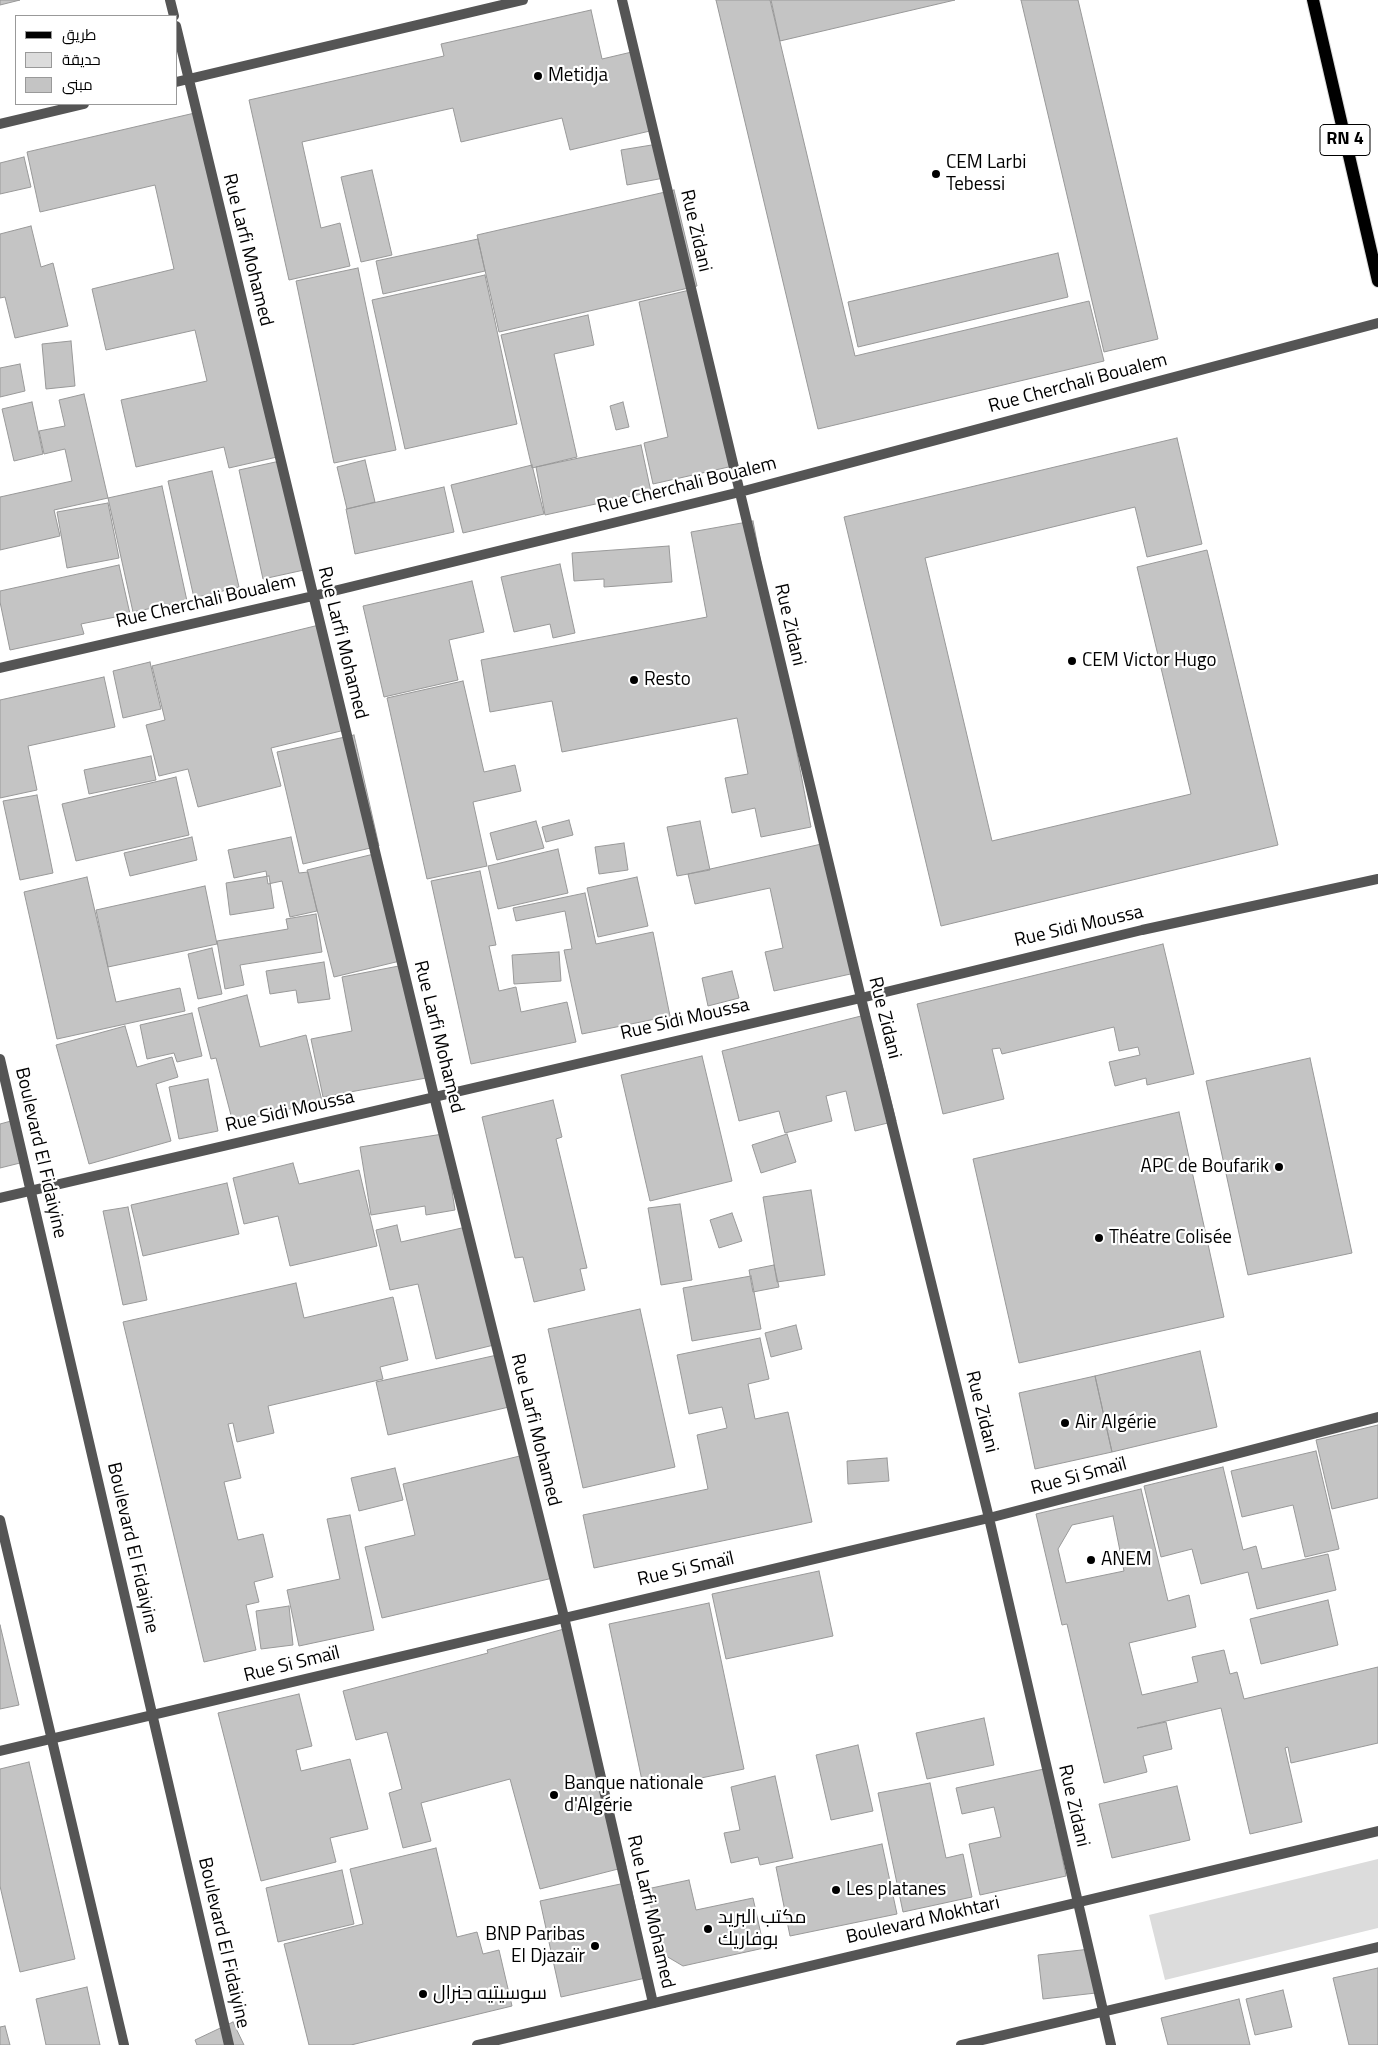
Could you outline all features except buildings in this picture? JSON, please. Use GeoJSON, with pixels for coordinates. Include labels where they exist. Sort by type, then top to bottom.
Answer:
{"type":"FeatureCollection","features":[{"type":"Feature","properties":{"kind":"main road","name":"RN 4"},"geometry":{"type":"LineString","coordinates":[[1313,0],[1378,280]]}},
{"type":"Feature","properties":{"kind":"street"},"geometry":{"type":"LineString","coordinates":[[170,0],[174,15]]}},
{"type":"Feature","properties":{"kind":"street"},"geometry":{"type":"LineString","coordinates":[[178,82],[523,0]]}},
{"type":"Feature","properties":{"kind":"street","name":"Rue Zidani"},"geometry":{"type":"LineString","coordinates":[[622,0],[861,998],[989,1518],[1111,2045]]}},
{"type":"Feature","properties":{"kind":"street","name":"Rue Larfi Mohamed"},"geometry":{"type":"LineString","coordinates":[[178,35],[434,1096],[564,1617],[653,2003]]}},
{"type":"Feature","properties":{"kind":"street"},"geometry":{"type":"LineString","coordinates":[[0,124],[80,105]]}},
{"type":"Feature","properties":{"kind":"street","name":"Rue Cherchali Boualem"},"geometry":{"type":"LineString","coordinates":[[0,668],[313,596],[740,492],[1378,323]]}},
{"type":"Feature","properties":{"kind":"street","name":"Rue Sidi Moussa"},"geometry":{"type":"LineString","coordinates":[[0,1198],[861,998],[1142,930],[1378,879]]}},
{"type":"Feature","properties":{"kind":"street","name":"Boulevard El Fidaiyine"},"geometry":{"type":"LineString","coordinates":[[0,1059],[229,2045]]}},
{"type":"Feature","properties":{"kind":"street","name":"Rue Si Smaïl"},"geometry":{"type":"LineString","coordinates":[[0,1751],[989,1518],[1378,1417]]}},
{"type":"Feature","properties":{"kind":"street"},"geometry":{"type":"LineString","coordinates":[[0,1520],[124,2045]]}},
{"type":"Feature","properties":{"kind":"street","name":"Boulevard Mokhtari"},"geometry":{"type":"LineString","coordinates":[[477,2045],[1378,1831]]}},
{"type":"Feature","properties":{"kind":"street"},"geometry":{"type":"LineString","coordinates":[[961,2045],[1378,1947]]}},
{"type":"Feature","properties":{"kind":"green space"},"geometry":{"type":"Polygon","coordinates":[[[1378,1859],[1378,1928],[1165,1980],[1149,1915],[1378,1859]]]}},
{"type":"Feature","properties":{"kind":"place","name":"Metidja"},"geometry":{"type":"Point","coordinates":[538,76]}},
{"type":"Feature","properties":{"kind":"place","name":"CEM Larbi Tebessi"},"geometry":{"type":"Point","coordinates":[936,174]}},
{"type":"Feature","properties":{"kind":"place","name":"CEM Victor Hugo"},"geometry":{"type":"Point","coordinates":[1072,661]}},
{"type":"Feature","properties":{"kind":"place","name":"Resto"},"geometry":{"type":"Point","coordinates":[634,680]}},
{"type":"Feature","properties":{"kind":"place","name":"APC de Boufarik"},"geometry":{"type":"Point","coordinates":[1279,1167]}},
{"type":"Feature","properties":{"kind":"place","name":"Théatre Colisée"},"geometry":{"type":"Point","coordinates":[1099,1238]}},
{"type":"Feature","properties":{"kind":"place","name":"Air Algérie"},"geometry":{"type":"Point","coordinates":[1065,1423]}},
{"type":"Feature","properties":{"kind":"place","name":"ANEM"},"geometry":{"type":"Point","coordinates":[1091,1560]}},
{"type":"Feature","properties":{"kind":"place","name":"Banque nationale d'Algérie"},"geometry":{"type":"Point","coordinates":[554,1795]}},
{"type":"Feature","properties":{"kind":"place","name":"Les platanes"},"geometry":{"type":"Point","coordinates":[836,1890]}},
{"type":"Feature","properties":{"kind":"place","name":"مكتب البريد بوفاريك"},"geometry":{"type":"Point","coordinates":[708,1929]}},
{"type":"Feature","properties":{"kind":"place","name":"BNP Paribas El Djazaïr"},"geometry":{"type":"Point","coordinates":[595,1946]}},
{"type":"Feature","properties":{"kind":"place","name":"سوسيتيه جنرال"},"geometry":{"type":"Point","coordinates":[423,1994]}}]}
